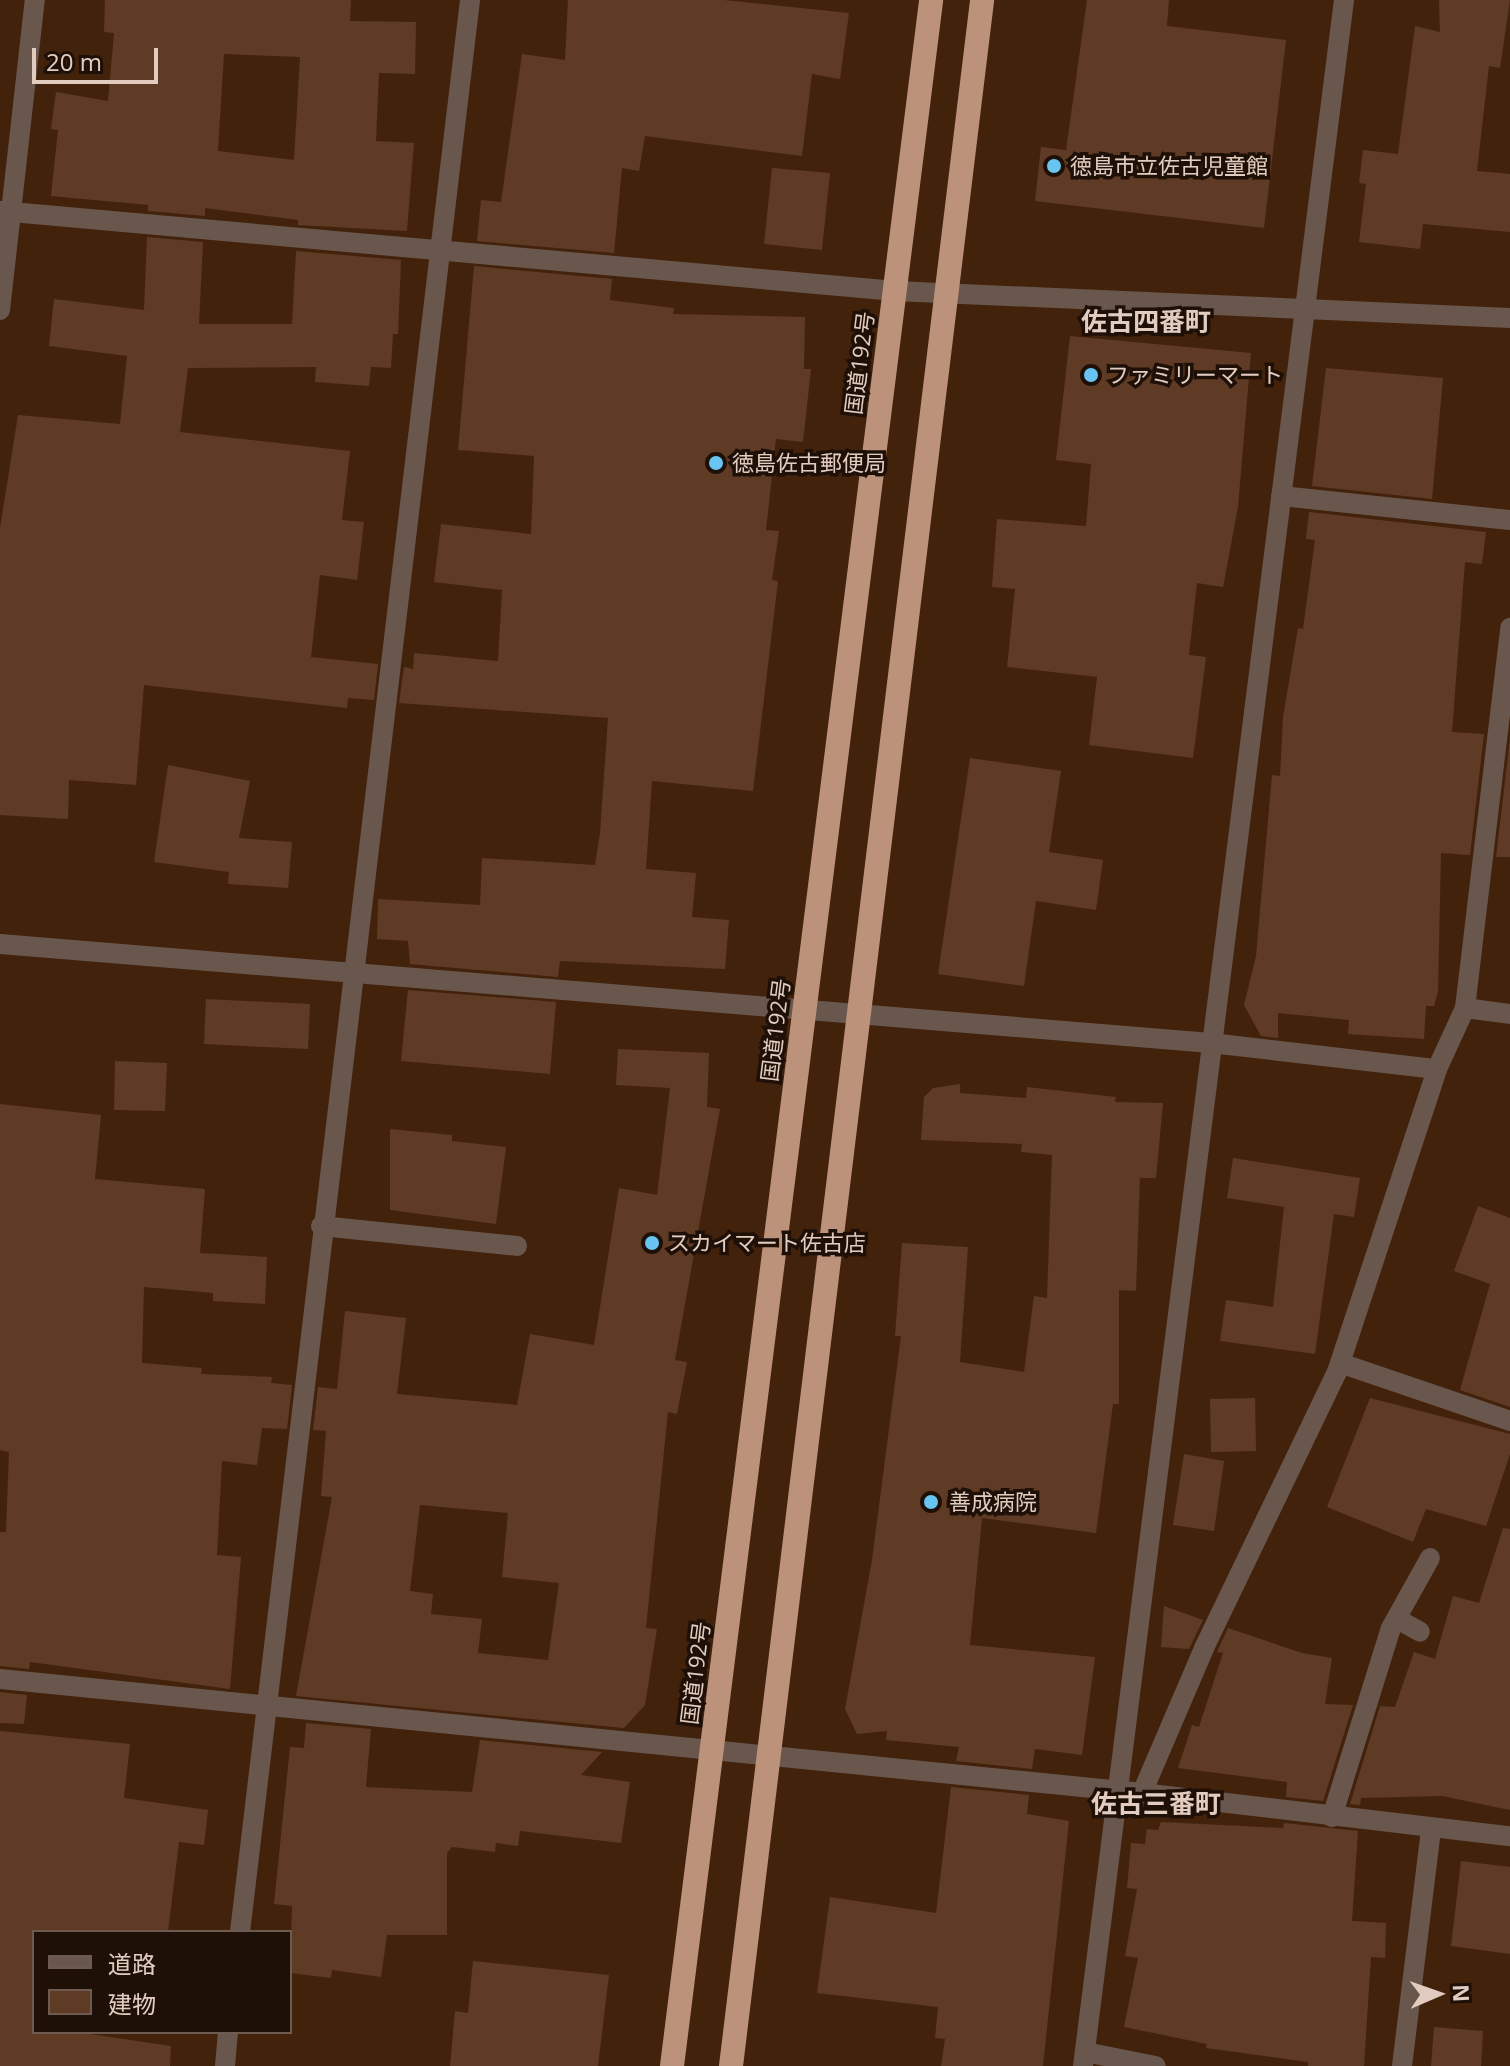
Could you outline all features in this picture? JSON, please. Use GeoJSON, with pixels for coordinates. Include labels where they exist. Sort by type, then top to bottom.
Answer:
{"type":"FeatureCollection","features":[{"type":"Feature","properties":{"kind":"highway","name":"国道192号"},"geometry":{"type":"LineString","coordinates":[[672,2066],[931,0]]}},
{"type":"Feature","properties":{"kind":"highway"},"geometry":{"type":"LineString","coordinates":[[731,2066],[856,1017],[982,0]]}},
{"type":"Feature","properties":{"kind":"street"},"geometry":{"type":"LineString","coordinates":[[0,310],[6,212],[35,0]]}},
{"type":"Feature","properties":{"kind":"street"},"geometry":{"type":"LineString","coordinates":[[240,1930],[321,1226],[470,0]]}},
{"type":"Feature","properties":{"kind":"street"},"geometry":{"type":"LineString","coordinates":[[1156,2066],[1084,2059],[1344,0]]}},
{"type":"Feature","properties":{"kind":"street"},"geometry":{"type":"LineString","coordinates":[[6,212],[440,253],[895,291],[1304,313],[1510,318]]}},
{"type":"Feature","properties":{"kind":"street"},"geometry":{"type":"LineString","coordinates":[[1281,496],[1510,520]]}},
{"type":"Feature","properties":{"kind":"street"},"geometry":{"type":"LineString","coordinates":[[1142,1793],[1340,1363],[1437,1069],[1465,1008],[1510,628]]}},
{"type":"Feature","properties":{"kind":"street"},"geometry":{"type":"LineString","coordinates":[[0,944],[352,976],[1211,1043],[1437,1069]]}},
{"type":"Feature","properties":{"kind":"street"},"geometry":{"type":"LineString","coordinates":[[1465,1008],[1510,1014]]}},
{"type":"Feature","properties":{"kind":"street"},"geometry":{"type":"LineString","coordinates":[[321,1226],[517,1246]]}},
{"type":"Feature","properties":{"kind":"street"},"geometry":{"type":"LineString","coordinates":[[1340,1363],[1510,1421]]}},
{"type":"Feature","properties":{"kind":"street"},"geometry":{"type":"LineString","coordinates":[[1332,1817],[1363,1705],[1397,1619],[1430,1558]]}},
{"type":"Feature","properties":{"kind":"street"},"geometry":{"type":"LineString","coordinates":[[1397,1619],[1420,1632]]}},
{"type":"Feature","properties":{"kind":"street"},"geometry":{"type":"LineString","coordinates":[[0,1679],[1119,1790],[1510,1836]]}},
{"type":"Feature","properties":{"kind":"street"},"geometry":{"type":"LineString","coordinates":[[1402,2066],[1431,1829]]}},
{"type":"Feature","properties":{"kind":"street"},"geometry":{"type":"LineString","coordinates":[[225,2066],[228,2034]]}},
{"type":"Feature","properties":{"kind":"building"},"geometry":{"type":"Polygon","coordinates":[[[105,0],[351,0],[350,21],[416,22],[415,74],[379,73],[376,141],[414,143],[407,231],[298,225],[298,220],[205,208],[205,216],[148,211],[148,205],[51,196],[58,130],[51,129],[56,92],[108,101],[114,33],[104,32],[105,0]],[[224,54],[218,151],[294,160],[300,57],[224,54]]]}},
{"type":"Feature","properties":{"kind":"building"},"geometry":{"type":"Polygon","coordinates":[[[568,0],[724,0],[849,13],[840,79],[812,74],[802,156],[645,136],[639,171],[622,168],[614,253],[477,241],[481,200],[501,202],[522,54],[565,60],[568,0]]]}},
{"type":"Feature","properties":{"kind":"building"},"geometry":{"type":"Polygon","coordinates":[[[1087,0],[1169,0],[1167,26],[1286,40],[1264,228],[1035,201],[1041,147],[1066,150],[1087,0]]]}},
{"type":"Feature","properties":{"kind":"building"},"geometry":{"type":"Polygon","coordinates":[[[1439,0],[1510,0],[1500,68],[1489,66],[1477,171],[1510,174],[1510,232],[1423,224],[1420,249],[1359,242],[1366,184],[1359,183],[1363,150],[1398,154],[1415,26],[1440,32],[1439,0]]]}},
{"type":"Feature","properties":{"kind":"building"},"geometry":{"type":"Polygon","coordinates":[[[772,168],[830,173],[822,250],[764,244],[772,168]]]}},
{"type":"Feature","properties":{"kind":"building"},"geometry":{"type":"Polygon","coordinates":[[[147,237],[203,242],[199,324],[292,324],[296,251],[401,260],[398,334],[393,334],[391,368],[371,367],[369,386],[315,382],[316,367],[188,368],[180,432],[350,451],[342,520],[364,522],[357,580],[320,575],[311,657],[378,664],[374,700],[348,698],[347,708],[144,685],[136,785],[69,780],[68,819],[0,815],[0,528],[18,415],[120,424],[127,356],[49,346],[54,299],[144,310],[147,237]]]}},
{"type":"Feature","properties":{"kind":"building"},"geometry":{"type":"Polygon","coordinates":[[[474,266],[612,279],[610,300],[674,308],[673,314],[805,317],[804,369],[811,369],[803,442],[776,439],[766,530],[779,531],[772,580],[778,581],[753,791],[652,781],[646,869],[696,873],[692,917],[729,920],[725,969],[560,961],[558,977],[410,964],[408,941],[377,939],[378,899],[480,905],[482,858],[595,865],[600,833],[608,718],[399,703],[404,667],[413,669],[414,653],[498,661],[502,590],[434,582],[441,524],[531,534],[534,456],[458,450],[474,266]]]}},
{"type":"Feature","properties":{"kind":"building"},"geometry":{"type":"Polygon","coordinates":[[[1070,336],[1251,353],[1238,507],[1223,587],[1197,583],[1189,655],[1206,657],[1193,758],[1089,745],[1097,677],[1007,667],[1015,589],[992,587],[997,519],[1086,526],[1091,464],[1056,460],[1070,336]]]}},
{"type":"Feature","properties":{"kind":"building"},"geometry":{"type":"Polygon","coordinates":[[[1326,368],[1443,378],[1432,499],[1312,486],[1326,368]]]}},
{"type":"Feature","properties":{"kind":"building"},"geometry":{"type":"Polygon","coordinates":[[[1309,512],[1486,532],[1482,564],[1465,562],[1452,732],[1484,734],[1470,855],[1441,853],[1438,991],[1434,1006],[1426,1006],[1424,1039],[1348,1034],[1349,1020],[1278,1013],[1278,1038],[1261,1036],[1244,1005],[1256,956],[1272,775],[1280,776],[1283,717],[1298,628],[1303,629],[1315,540],[1306,539],[1309,512]]]}},
{"type":"Feature","properties":{"kind":"building"},"geometry":{"type":"Polygon","coordinates":[[[1510,739],[1510,857],[1496,857],[1510,739]]]}},
{"type":"Feature","properties":{"kind":"building"},"geometry":{"type":"Polygon","coordinates":[[[970,758],[1061,771],[1049,852],[1103,860],[1096,910],[1036,901],[1024,986],[938,974],[970,758]]]}},
{"type":"Feature","properties":{"kind":"building"},"geometry":{"type":"Polygon","coordinates":[[[168,765],[250,781],[239,838],[292,842],[288,888],[228,884],[229,872],[154,862],[168,765]]]}},
{"type":"Feature","properties":{"kind":"building"},"geometry":{"type":"Polygon","coordinates":[[[408,990],[556,1002],[550,1074],[401,1061],[408,990]]]}},
{"type":"Feature","properties":{"kind":"building"},"geometry":{"type":"Polygon","coordinates":[[[206,999],[310,1004],[308,1049],[204,1044],[206,999]]]}},
{"type":"Feature","properties":{"kind":"building"},"geometry":{"type":"Polygon","coordinates":[[[618,1049],[709,1053],[707,1107],[720,1109],[675,1360],[687,1362],[677,1414],[668,1412],[646,1628],[657,1629],[645,1705],[624,1728],[296,1696],[332,1497],[321,1496],[326,1431],[313,1430],[318,1387],[337,1389],[345,1311],[406,1318],[397,1394],[517,1405],[530,1334],[594,1345],[619,1188],[657,1195],[670,1088],[616,1085],[618,1049]],[[420,1505],[410,1591],[433,1594],[431,1614],[482,1619],[478,1653],[548,1660],[559,1583],[502,1577],[508,1513],[420,1505]]]}},
{"type":"Feature","properties":{"kind":"building"},"geometry":{"type":"Polygon","coordinates":[[[115,1061],[167,1063],[165,1111],[114,1110],[115,1061]]]}},
{"type":"Feature","properties":{"kind":"building"},"geometry":{"type":"Polygon","coordinates":[[[960,1084],[960,1093],[1026,1098],[1027,1087],[1116,1097],[1115,1102],[1163,1103],[1156,1178],[1140,1178],[1136,1291],[1119,1290],[1119,1404],[1113,1404],[1096,1533],[982,1518],[970,1645],[1095,1657],[1082,1755],[1035,1749],[1032,1769],[956,1761],[959,1747],[886,1740],[887,1731],[857,1734],[845,1709],[872,1560],[901,1336],[895,1336],[902,1243],[968,1247],[960,1362],[1024,1372],[1034,1296],[1047,1298],[1052,1155],[1021,1152],[1022,1144],[921,1140],[924,1097],[933,1088],[960,1084]]]}},
{"type":"Feature","properties":{"kind":"building"},"geometry":{"type":"Polygon","coordinates":[[[0,1104],[101,1115],[95,1179],[205,1189],[200,1253],[267,1257],[265,1304],[213,1301],[213,1293],[144,1287],[142,1363],[202,1368],[201,1374],[272,1377],[271,1383],[292,1385],[287,1429],[262,1428],[257,1465],[222,1461],[217,1555],[241,1557],[230,1689],[30,1662],[29,1669],[0,1666],[0,1532],[6,1532],[9,1452],[0,1450],[0,1104]]]}},
{"type":"Feature","properties":{"kind":"building"},"geometry":{"type":"Polygon","coordinates":[[[390,1129],[452,1135],[452,1141],[506,1147],[496,1224],[390,1210],[390,1129]]]}},
{"type":"Feature","properties":{"kind":"building"},"geometry":{"type":"Polygon","coordinates":[[[1233,1158],[1360,1178],[1354,1217],[1334,1214],[1315,1354],[1220,1341],[1226,1300],[1273,1307],[1284,1207],[1227,1198],[1233,1158]]]}},
{"type":"Feature","properties":{"kind":"building"},"geometry":{"type":"Polygon","coordinates":[[[1478,1206],[1510,1218],[1510,1407],[1460,1390],[1490,1284],[1454,1271],[1478,1206]]]}},
{"type":"Feature","properties":{"kind":"building"},"geometry":{"type":"Polygon","coordinates":[[[1255,1398],[1256,1451],[1211,1452],[1210,1399],[1255,1398]]]}},
{"type":"Feature","properties":{"kind":"building"},"geometry":{"type":"Polygon","coordinates":[[[1370,1398],[1510,1434],[1510,1454],[1486,1526],[1426,1509],[1413,1542],[1327,1507],[1370,1398]]]}},
{"type":"Feature","properties":{"kind":"building"},"geometry":{"type":"Polygon","coordinates":[[[1184,1454],[1224,1461],[1214,1531],[1173,1525],[1184,1454]]]}},
{"type":"Feature","properties":{"kind":"building"},"geometry":{"type":"Polygon","coordinates":[[[1503,1528],[1510,1529],[1510,1810],[1442,1796],[1361,1798],[1360,1805],[1350,1804],[1380,1706],[1395,1707],[1414,1652],[1435,1659],[1453,1596],[1479,1603],[1503,1528]]]}},
{"type":"Feature","properties":{"kind":"building"},"geometry":{"type":"Polygon","coordinates":[[[1164,1606],[1203,1620],[1189,1649],[1161,1647],[1164,1606]]]}},
{"type":"Feature","properties":{"kind":"building"},"geometry":{"type":"Polygon","coordinates":[[[1228,1628],[1302,1653],[1332,1658],[1325,1704],[1353,1705],[1323,1801],[1286,1797],[1287,1782],[1178,1768],[1192,1725],[1199,1727],[1223,1653],[1217,1652],[1228,1628]]]}},
{"type":"Feature","properties":{"kind":"building"},"geometry":{"type":"Polygon","coordinates":[[[0,1692],[27,1695],[24,1724],[0,1723],[0,1692]]]}},
{"type":"Feature","properties":{"kind":"building"},"geometry":{"type":"Polygon","coordinates":[[[306,1723],[371,1729],[366,1787],[472,1792],[480,1740],[602,1752],[581,1775],[630,1782],[621,1843],[520,1831],[518,1846],[496,1843],[495,1852],[452,1847],[447,1853],[447,1935],[387,1935],[381,1977],[332,1970],[331,1978],[292,1973],[292,1906],[274,1904],[290,1747],[304,1748],[306,1723]]]}},
{"type":"Feature","properties":{"kind":"building"},"geometry":{"type":"Polygon","coordinates":[[[0,1731],[130,1744],[124,1798],[208,1810],[204,1845],[179,1842],[168,1930],[32,1930],[32,2034],[90,2034],[171,2046],[170,2066],[0,2066],[0,1731]]]}},
{"type":"Feature","properties":{"kind":"building"},"geometry":{"type":"Polygon","coordinates":[[[951,1787],[1029,1795],[1027,1814],[1069,1821],[1043,2066],[941,2066],[945,2039],[935,2038],[938,2007],[817,1993],[830,1897],[936,1913],[951,1787]]]}},
{"type":"Feature","properties":{"kind":"building"},"geometry":{"type":"Polygon","coordinates":[[[1161,1822],[1283,1828],[1284,1823],[1358,1831],[1352,1921],[1386,1923],[1385,1958],[1371,1957],[1364,2066],[1308,2066],[1308,2062],[1206,2048],[1207,2044],[1124,2027],[1138,1958],[1125,1956],[1137,1889],[1127,1888],[1131,1843],[1145,1844],[1147,1829],[1158,1830],[1161,1822]]]}},
{"type":"Feature","properties":{"kind":"building"},"geometry":{"type":"Polygon","coordinates":[[[1461,1861],[1510,1867],[1510,1954],[1451,1946],[1461,1861]]]}},
{"type":"Feature","properties":{"kind":"building"},"geometry":{"type":"Polygon","coordinates":[[[473,1961],[609,1975],[598,2066],[450,2066],[455,2011],[468,2013],[473,1961]]]}},
{"type":"Feature","properties":{"kind":"building"},"geometry":{"type":"Polygon","coordinates":[[[1434,2027],[1483,2031],[1481,2066],[1431,2066],[1434,2027]]]}},
{"type":"Feature","properties":{"kind":"place","name":"徳島市立佐古児童館"},"geometry":{"type":"Point","coordinates":[1054,166]}},
{"type":"Feature","properties":{"kind":"place","name":"ファミリーマート"},"geometry":{"type":"Point","coordinates":[1091,375]}},
{"type":"Feature","properties":{"kind":"place","name":"徳島佐古郵便局"},"geometry":{"type":"Point","coordinates":[716,463]}},
{"type":"Feature","properties":{"kind":"place","name":"スカイマート佐古店"},"geometry":{"type":"Point","coordinates":[652,1243]}},
{"type":"Feature","properties":{"kind":"place","name":"善成病院"},"geometry":{"type":"Point","coordinates":[931,1502]}},
{"type":"Feature","properties":{"kind":"district","name":"佐古四番町"},"geometry":{"type":"Point","coordinates":[1146,322]}},
{"type":"Feature","properties":{"kind":"district","name":"佐古三番町"},"geometry":{"type":"Point","coordinates":[1156,1804]}}]}
